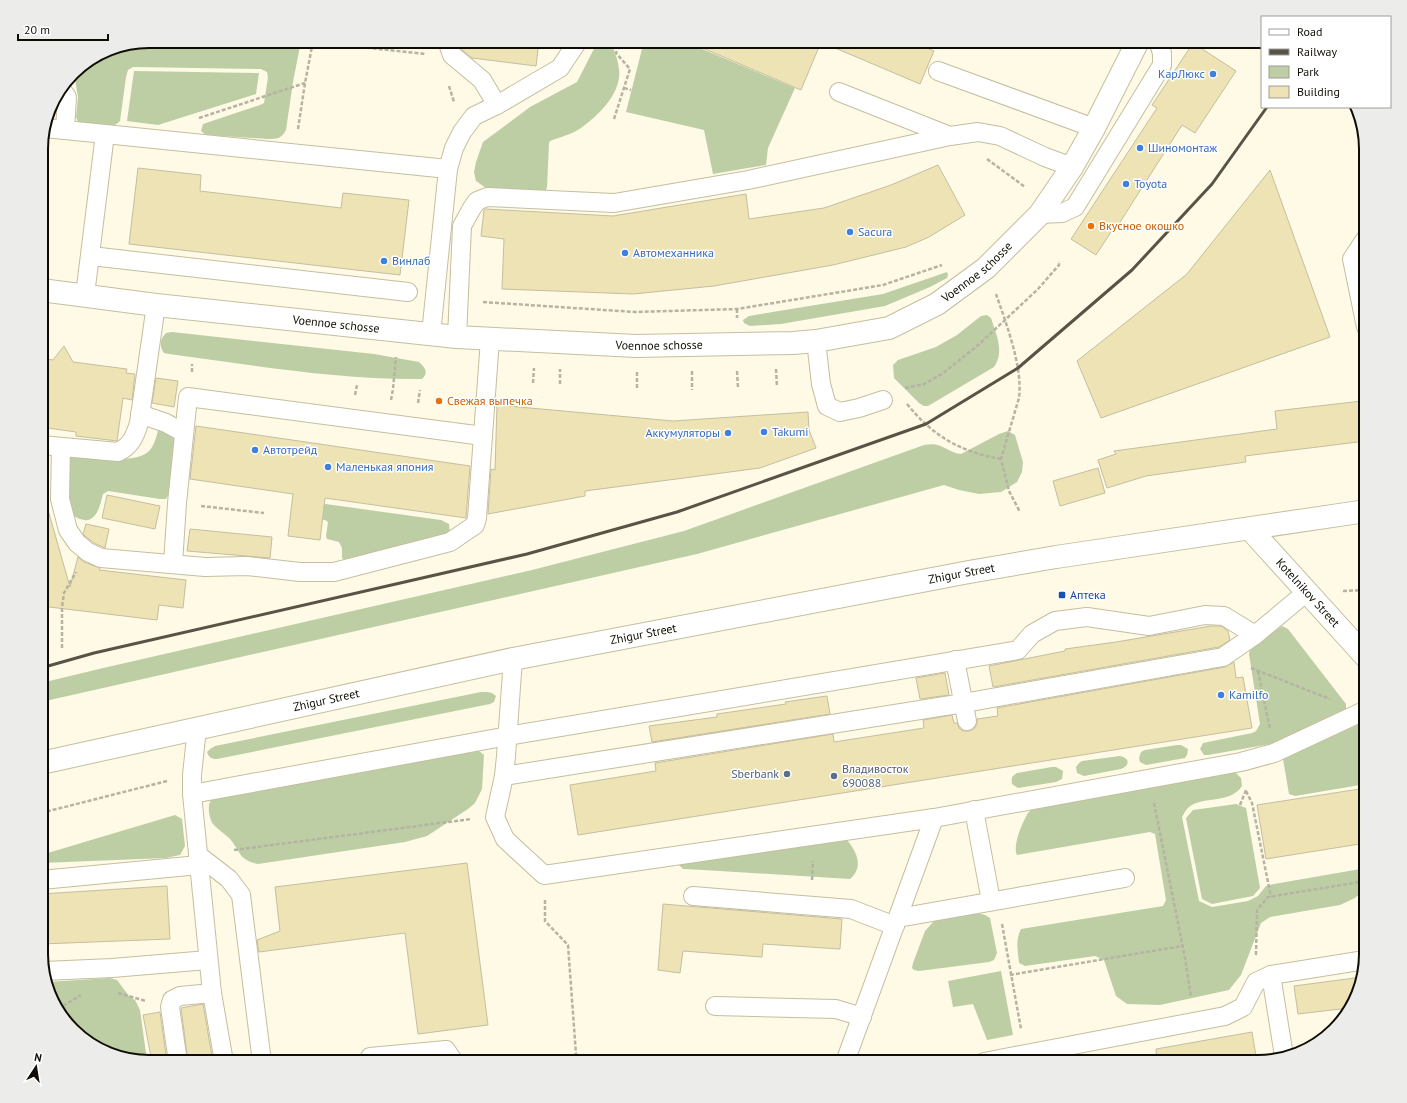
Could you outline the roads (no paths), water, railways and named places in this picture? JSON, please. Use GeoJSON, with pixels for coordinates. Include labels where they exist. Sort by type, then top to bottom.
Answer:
{"type":"FeatureCollection","features":[{"type":"Feature","properties":{"kind":"main road","name":"Voennoe schosse"},"geometry":{"type":"LineString","coordinates":[[48,291],[156,305],[457,337],[636,346],[794,343],[816,341],[889,328],[937,304],[986,268],[1040,214],[1072,167],[1094,128],[1134,48]]}},
{"type":"Feature","properties":{"kind":"main road","name":"Zhigur Street"},"geometry":{"type":"LineString","coordinates":[[48,762],[197,728],[513,659],[969,572],[1056,557],[1359,512]]}},
{"type":"Feature","properties":{"kind":"main road","name":"Kotelnikov Street"},"geometry":{"type":"LineString","coordinates":[[1250,529],[1359,645]]}},
{"type":"Feature","properties":{"kind":"lane"},"geometry":{"type":"LineString","coordinates":[[450,48],[452,55],[482,80],[497,105]]}},
{"type":"Feature","properties":{"kind":"lane"},"geometry":{"type":"LineString","coordinates":[[431,334],[448,169],[454,148],[462,132],[474,116],[497,105],[560,68],[573,48]]}},
{"type":"Feature","properties":{"kind":"lane"},"geometry":{"type":"LineString","coordinates":[[1040,214],[1062,214],[1075,207],[1162,65],[1161,48]]}},
{"type":"Feature","properties":{"kind":"lane"},"geometry":{"type":"LineString","coordinates":[[938,71],[1094,128]]}},
{"type":"Feature","properties":{"kind":"lane"},"geometry":{"type":"LineString","coordinates":[[839,92],[950,136]]}},
{"type":"Feature","properties":{"kind":"lane"},"geometry":{"type":"LineString","coordinates":[[64,94],[67,97],[65,130]]}},
{"type":"Feature","properties":{"kind":"lane"},"geometry":{"type":"LineString","coordinates":[[50,129],[448,169]]}},
{"type":"Feature","properties":{"kind":"lane"},"geometry":{"type":"LineString","coordinates":[[457,337],[462,226],[477,201],[487,197],[614,203],[748,180],[950,136],[978,132],[1000,136],[1045,157],[1072,167]]}},
{"type":"Feature","properties":{"kind":"lane"},"geometry":{"type":"LineString","coordinates":[[85,295],[105,134]]}},
{"type":"Feature","properties":{"kind":"lane"},"geometry":{"type":"LineString","coordinates":[[1359,248],[1352,259],[1359,293]]}},
{"type":"Feature","properties":{"kind":"lane"},"geometry":{"type":"LineString","coordinates":[[91,256],[408,292]]}},
{"type":"Feature","properties":{"kind":"lane"},"geometry":{"type":"LineString","coordinates":[[48,445],[118,452],[126,448],[132,441],[136,432],[140,414],[156,305]]}},
{"type":"Feature","properties":{"kind":"lane"},"geometry":{"type":"LineString","coordinates":[[61,446],[60,499],[68,530],[76,543],[88,552],[101,558],[205,567],[247,566],[300,572],[334,572],[450,542],[475,525],[477,518],[490,339]]}},
{"type":"Feature","properties":{"kind":"lane"},"geometry":{"type":"LineString","coordinates":[[816,341],[821,384],[827,406],[840,412],[859,408],[883,400]]}},
{"type":"Feature","properties":{"kind":"lane"},"geometry":{"type":"LineString","coordinates":[[173,564],[176,502],[188,397],[483,436]]}},
{"type":"Feature","properties":{"kind":"lane"},"geometry":{"type":"LineString","coordinates":[[140,414],[166,422],[184,433]]}},
{"type":"Feature","properties":{"kind":"lane"},"geometry":{"type":"LineString","coordinates":[[504,776],[964,703],[1223,657],[1255,635],[1308,591]]}},
{"type":"Feature","properties":{"kind":"lane"},"geometry":{"type":"LineString","coordinates":[[192,794],[508,736],[1018,650],[1032,634],[1055,621],[1087,617],[1148,626],[1205,615],[1224,616],[1255,635]]}},
{"type":"Feature","properties":{"kind":"lane"},"geometry":{"type":"LineString","coordinates":[[513,659],[504,776],[495,817],[505,838],[544,875],[934,818],[1241,762],[1274,753],[1359,713]]}},
{"type":"Feature","properties":{"kind":"lane"},"geometry":{"type":"LineString","coordinates":[[955,660],[967,721]]}},
{"type":"Feature","properties":{"kind":"lane"},"geometry":{"type":"LineString","coordinates":[[197,728],[192,775],[192,794],[208,960],[223,1055]]}},
{"type":"Feature","properties":{"kind":"lane"},"geometry":{"type":"LineString","coordinates":[[974,810],[991,901]]}},
{"type":"Feature","properties":{"kind":"lane"},"geometry":{"type":"LineString","coordinates":[[848,1055],[934,818]]}},
{"type":"Feature","properties":{"kind":"lane"},"geometry":{"type":"LineString","coordinates":[[48,879],[199,860],[229,879],[241,896],[261,1055]]}},
{"type":"Feature","properties":{"kind":"lane"},"geometry":{"type":"LineString","coordinates":[[693,896],[851,909],[896,922],[991,901],[1125,878]]}},
{"type":"Feature","properties":{"kind":"lane"},"geometry":{"type":"LineString","coordinates":[[50,971],[112,968],[208,960]]}},
{"type":"Feature","properties":{"kind":"lane"},"geometry":{"type":"LineString","coordinates":[[1020,1055],[1225,1016],[1243,1007],[1263,978],[1358,961]]}},
{"type":"Feature","properties":{"kind":"lane"},"geometry":{"type":"LineString","coordinates":[[1263,978],[1283,1052]]}},
{"type":"Feature","properties":{"kind":"lane"},"geometry":{"type":"LineString","coordinates":[[177,1055],[170,1007],[172,1000],[180,996],[212,993]]}},
{"type":"Feature","properties":{"kind":"lane"},"geometry":{"type":"LineString","coordinates":[[715,1006],[836,1009],[862,1017]]}},
{"type":"Feature","properties":{"kind":"lane"},"geometry":{"type":"LineString","coordinates":[[392,1055],[446,1050],[449,1055]]}},
{"type":"Feature","properties":{"kind":"railway"},"geometry":{"type":"LineString","coordinates":[[48,666],[94,653],[527,554],[677,512],[926,424],[1018,368],[1132,270],[1212,184],[1266,108]]}},
{"type":"Feature","properties":{"kind":"place","name":"КарЛюкс"},"geometry":{"type":"Point","coordinates":[1213,74]}},
{"type":"Feature","properties":{"kind":"place","name":"Шиномонтаж"},"geometry":{"type":"Point","coordinates":[1140,148]}},
{"type":"Feature","properties":{"kind":"place","name":"Toyota"},"geometry":{"type":"Point","coordinates":[1126,184]}},
{"type":"Feature","properties":{"kind":"place","name":"Вкусное окошко"},"geometry":{"type":"Point","coordinates":[1091,226]}},
{"type":"Feature","properties":{"kind":"place","name":"Sacura"},"geometry":{"type":"Point","coordinates":[850,232]}},
{"type":"Feature","properties":{"kind":"place","name":"Автомеханника"},"geometry":{"type":"Point","coordinates":[625,253]}},
{"type":"Feature","properties":{"kind":"place","name":"Винлаб"},"geometry":{"type":"Point","coordinates":[384,261]}},
{"type":"Feature","properties":{"kind":"place","name":"Свежая выпечка"},"geometry":{"type":"Point","coordinates":[439,401]}},
{"type":"Feature","properties":{"kind":"place","name":"Takumi"},"geometry":{"type":"Point","coordinates":[764,432]}},
{"type":"Feature","properties":{"kind":"place","name":"Аккумуляторы"},"geometry":{"type":"Point","coordinates":[728,433]}},
{"type":"Feature","properties":{"kind":"place","name":"Автотрейд"},"geometry":{"type":"Point","coordinates":[255,450]}},
{"type":"Feature","properties":{"kind":"place","name":"Маленькая япония"},"geometry":{"type":"Point","coordinates":[328,467]}},
{"type":"Feature","properties":{"kind":"place","name":"Аптека"},"geometry":{"type":"Point","coordinates":[1062,595]}},
{"type":"Feature","properties":{"kind":"place","name":"Kamilfo"},"geometry":{"type":"Point","coordinates":[1221,695]}},
{"type":"Feature","properties":{"kind":"place","name":"Sberbank"},"geometry":{"type":"Point","coordinates":[787,774]}},
{"type":"Feature","properties":{"kind":"place","name":"Владивосток 690088"},"geometry":{"type":"Point","coordinates":[834,776]}}]}
